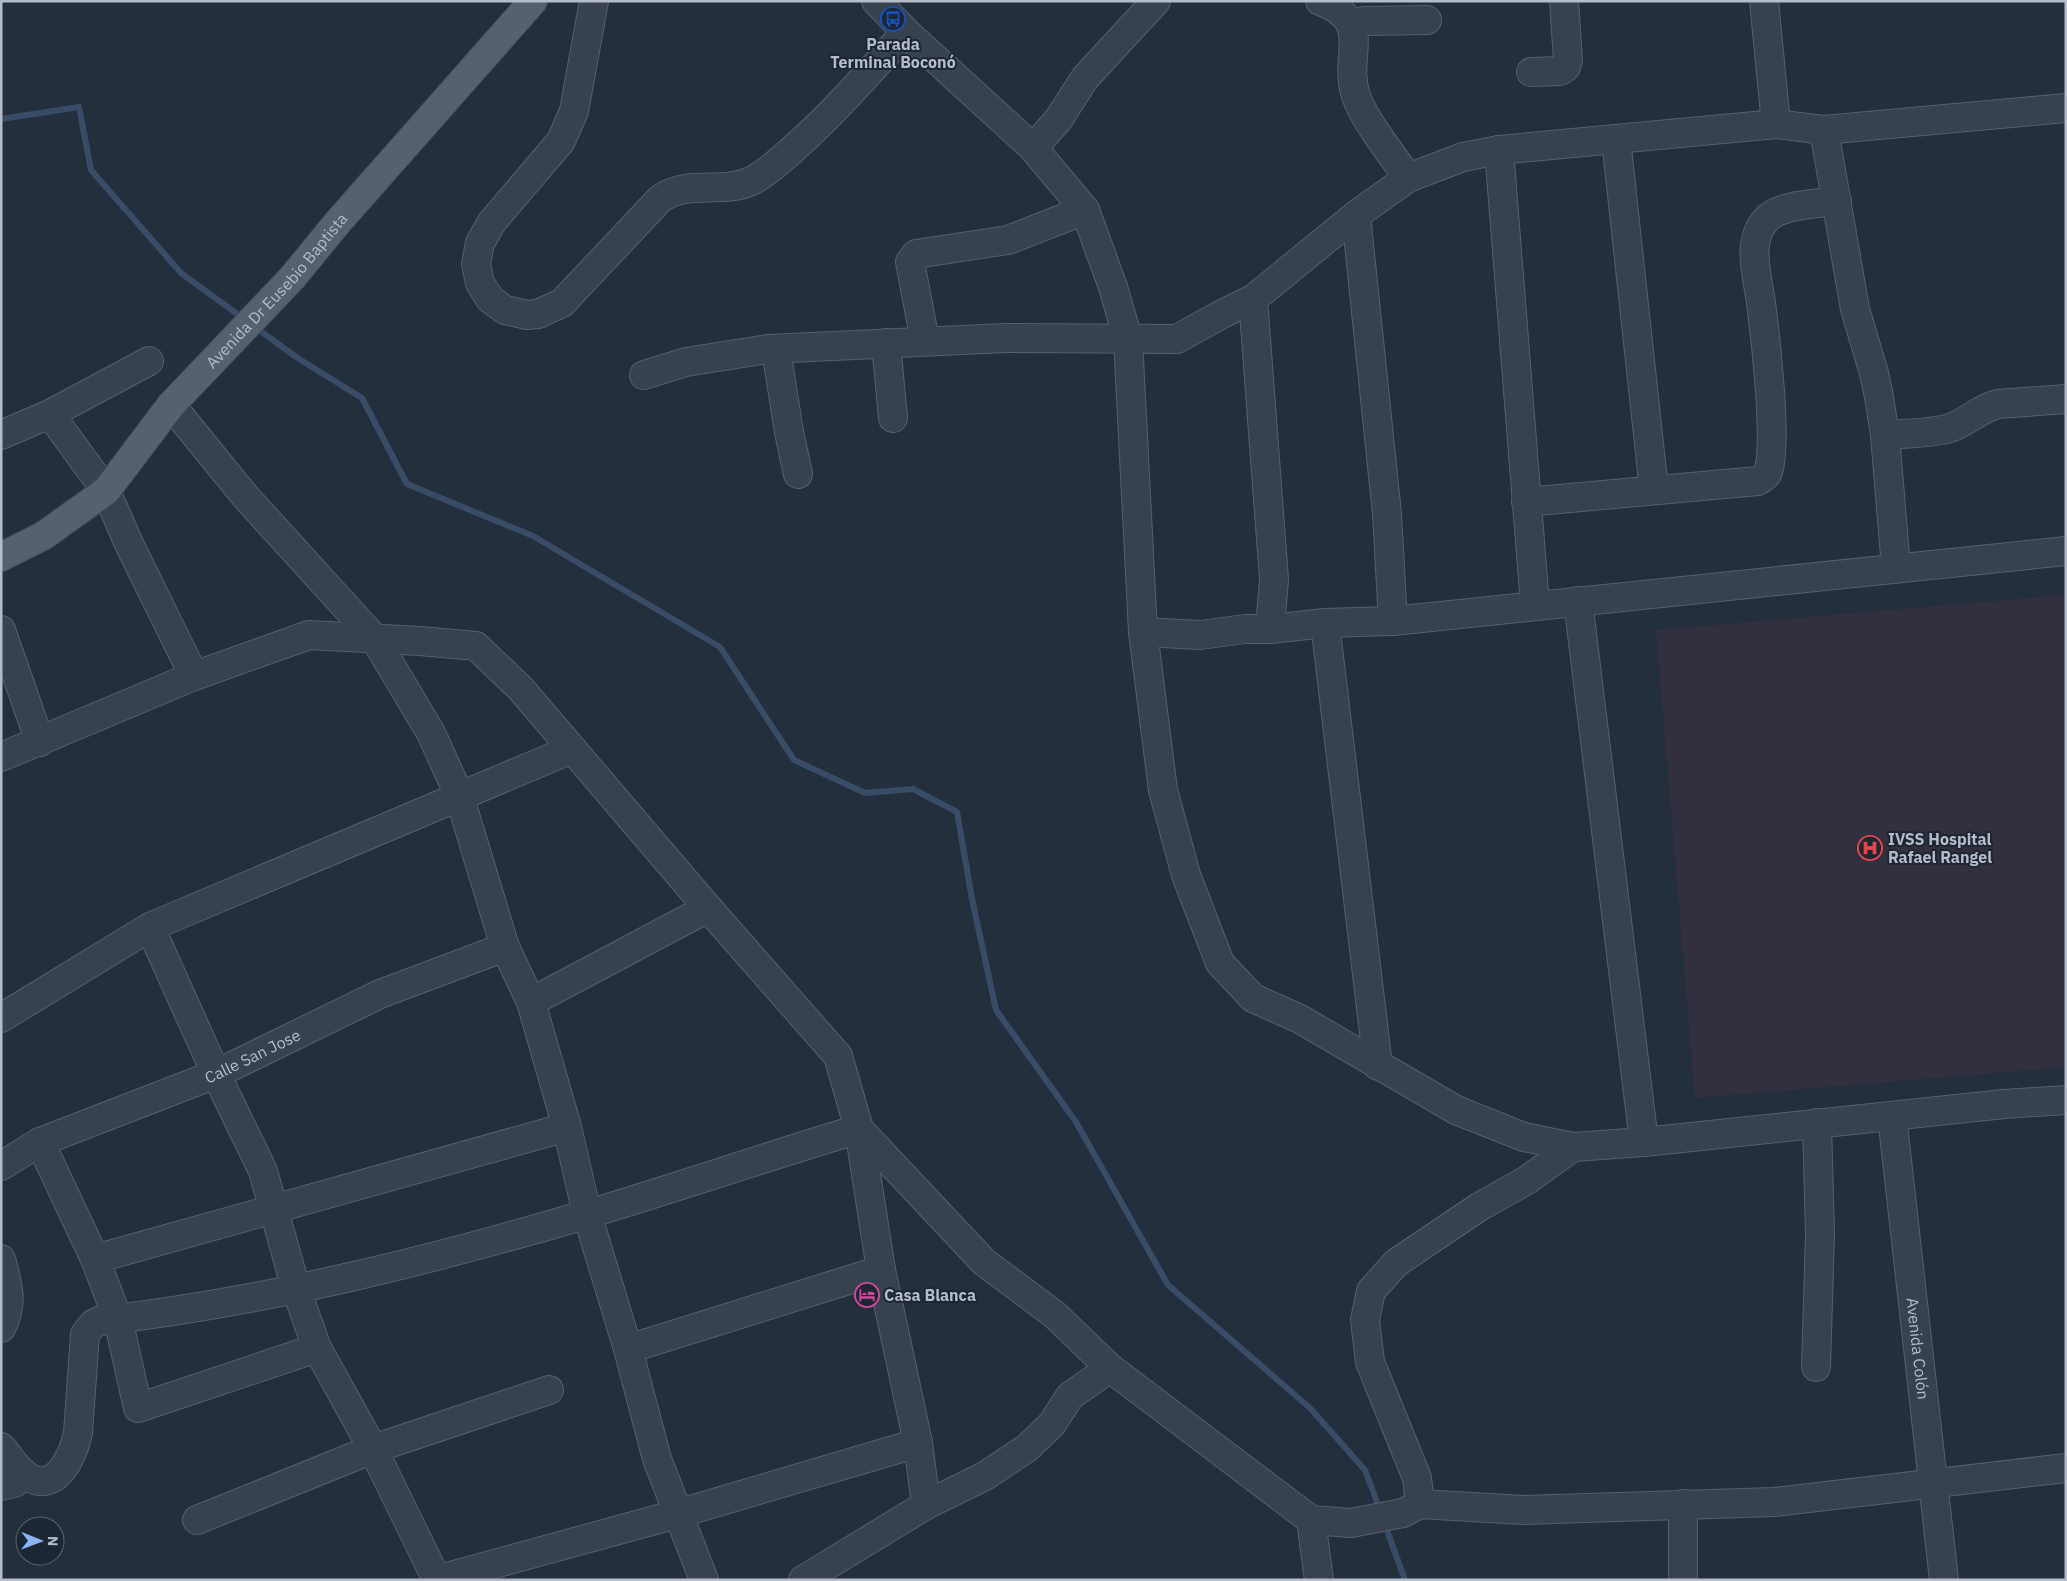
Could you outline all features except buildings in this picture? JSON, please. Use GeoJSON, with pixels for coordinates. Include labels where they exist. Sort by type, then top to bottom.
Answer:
{"type":"FeatureCollection","features":[{"type":"Feature","properties":{"kind":"main road","name":"Avenida Dr Eusebio Baptista"},"geometry":{"type":"LineString","coordinates":[[1,557],[43,536],[106,491],[171,405],[292,278],[338,222],[533,1]]}},
{"type":"Feature","properties":{"kind":"street"},"geometry":{"type":"LineString","coordinates":[[594,1],[574,111],[566,133],[492,222],[480,243],[476,264],[484,292],[497,305],[516,313],[538,314],[562,303],[660,199],[670,192],[688,188],[738,185],[760,176],[819,126],[906,32]]}},
{"type":"Feature","properties":{"kind":"street"},"geometry":{"type":"LineString","coordinates":[[876,1],[906,32],[1033,148],[1085,210],[1113,287],[1128,339],[1143,632],[1163,790],[1186,875],[1220,963],[1253,998],[1300,1019],[1456,1110],[1524,1137],[1573,1147],[1644,1142],[2004,1104],[2066,1100]]}},
{"type":"Feature","properties":{"kind":"street"},"geometry":{"type":"LineString","coordinates":[[1033,148],[1058,120],[1085,78],[1156,1]]}},
{"type":"Feature","properties":{"kind":"street"},"geometry":{"type":"LineString","coordinates":[[1320,1],[1340,11],[1351,24],[1354,42],[1351,66],[1356,95],[1362,110],[1408,178]]}},
{"type":"Feature","properties":{"kind":"street"},"geometry":{"type":"LineString","coordinates":[[1531,72],[1560,71],[1566,67],[1568,60],[1564,1]]}},
{"type":"Feature","properties":{"kind":"street"},"geometry":{"type":"LineString","coordinates":[[1764,1],[1776,124]]}},
{"type":"Feature","properties":{"kind":"street"},"geometry":{"type":"LineString","coordinates":[[1351,24],[1366,21],[1427,20]]}},
{"type":"Feature","properties":{"kind":"street"},"geometry":{"type":"LineString","coordinates":[[644,375],[686,362],[776,349],[1006,338],[1177,339],[1253,299],[1356,215],[1408,178],[1463,157],[1498,150],[1776,124],[1824,130],[2066,108]]}},
{"type":"Feature","properties":{"kind":"street"},"geometry":{"type":"LineString","coordinates":[[1824,130],[1855,309],[1874,373],[1885,435],[1896,568]]}},
{"type":"Feature","properties":{"kind":"street"},"geometry":{"type":"LineString","coordinates":[[1616,139],[1654,490]]}},
{"type":"Feature","properties":{"kind":"street"},"geometry":{"type":"LineString","coordinates":[[1498,150],[1535,605]]}},
{"type":"Feature","properties":{"kind":"street"},"geometry":{"type":"LineString","coordinates":[[1526,502],[1758,481],[1767,475],[1771,461],[1772,427],[1761,304],[1755,266],[1758,232],[1765,221],[1775,212],[1837,201]]}},
{"type":"Feature","properties":{"kind":"street"},"geometry":{"type":"LineString","coordinates":[[925,341],[910,262],[916,254],[1008,240],[1085,210]]}},
{"type":"Feature","properties":{"kind":"street"},"geometry":{"type":"LineString","coordinates":[[1356,215],[1387,514],[1394,621]]}},
{"type":"Feature","properties":{"kind":"street"},"geometry":{"type":"LineString","coordinates":[[1253,299],[1274,579],[1270,629]]}},
{"type":"Feature","properties":{"kind":"street"},"geometry":{"type":"LineString","coordinates":[[886,343],[892,418]]}},
{"type":"Feature","properties":{"kind":"street"},"geometry":{"type":"LineString","coordinates":[[776,349],[789,432],[798,474]]}},
{"type":"Feature","properties":{"kind":"street"},"geometry":{"type":"LineString","coordinates":[[1,434],[50,414],[149,361]]}},
{"type":"Feature","properties":{"kind":"street"},"geometry":{"type":"LineString","coordinates":[[1885,435],[1942,430],[1959,424],[1984,408],[1998,404],[2066,399]]}},
{"type":"Feature","properties":{"kind":"street"},"geometry":{"type":"LineString","coordinates":[[171,405],[246,496],[375,640],[431,733],[459,795],[505,946],[531,1002],[566,1127],[587,1214],[628,1349],[657,1459],[704,1580]]}},
{"type":"Feature","properties":{"kind":"street"},"geometry":{"type":"LineString","coordinates":[[50,414],[106,491],[129,544],[194,676]]}},
{"type":"Feature","properties":{"kind":"street"},"geometry":{"type":"LineString","coordinates":[[1143,632],[1200,635],[1244,629],[1270,629],[1325,623],[1394,621],[2066,551]]}},
{"type":"Feature","properties":{"kind":"street"},"geometry":{"type":"LineString","coordinates":[[1578,601],[1644,1142]]}},
{"type":"Feature","properties":{"kind":"street"},"geometry":{"type":"LineString","coordinates":[[1325,623],[1378,1066]]}},
{"type":"Feature","properties":{"kind":"street"},"geometry":{"type":"LineString","coordinates":[[1,630],[40,742]]}},
{"type":"Feature","properties":{"kind":"street"},"geometry":{"type":"LineString","coordinates":[[1,757],[194,676],[309,635],[476,646],[505,672],[838,1056],[859,1129],[881,1270],[918,1443],[926,1505]]}},
{"type":"Feature","properties":{"kind":"street"},"geometry":{"type":"LineString","coordinates":[[3,1009],[150,927],[459,795],[572,749]]}},
{"type":"Feature","properties":{"kind":"street"},"geometry":{"type":"LineString","coordinates":[[531,1002],[708,908]]}},
{"type":"Feature","properties":{"kind":"street"},"geometry":{"type":"LineString","coordinates":[[150,927],[216,1074],[263,1171],[296,1289],[317,1348],[373,1449],[436,1580],[677,1514],[918,1443]]}},
{"type":"Feature","properties":{"kind":"street","name":"Calle San Jose"},"geometry":{"type":"LineString","coordinates":[[1,1166],[40,1142],[216,1074],[380,994],[505,946]]}},
{"type":"Feature","properties":{"kind":"street","name":"Avenida Colón"},"geometry":{"type":"LineString","coordinates":[[1892,1116],[1944,1580]]}},
{"type":"Feature","properties":{"kind":"street"},"geometry":{"type":"LineString","coordinates":[[1816,1368],[1820,1234],[1817,1124]]}},
{"type":"Feature","properties":{"kind":"street"},"geometry":{"type":"LineString","coordinates":[[94,1259],[566,1127]]}},
{"type":"Feature","properties":{"kind":"street"},"geometry":{"type":"LineString","coordinates":[[1,1447],[26,1475],[38,1480],[51,1479],[57,1476],[69,1461],[78,1433],[85,1334],[93,1324],[99,1321],[296,1289],[429,1257],[587,1214],[859,1129]]}},
{"type":"Feature","properties":{"kind":"street"},"geometry":{"type":"LineString","coordinates":[[859,1129],[984,1262],[1055,1315],[1110,1368],[1311,1520],[1360,1521],[1411,1508],[1523,1510],[1774,1502],[2066,1468]]}},
{"type":"Feature","properties":{"kind":"street"},"geometry":{"type":"LineString","coordinates":[[40,1142],[94,1259],[118,1319],[138,1408],[317,1348]]}},
{"type":"Feature","properties":{"kind":"street"},"geometry":{"type":"LineString","coordinates":[[1411,1508],[1417,1478],[1370,1362],[1365,1320],[1371,1291],[1396,1263],[1479,1207],[1526,1180],[1573,1147]]}},
{"type":"Feature","properties":{"kind":"street"},"geometry":{"type":"LineString","coordinates":[[1,1259],[10,1296],[8,1314],[1,1328]]}},
{"type":"Feature","properties":{"kind":"street"},"geometry":{"type":"LineString","coordinates":[[628,1349],[881,1270]]}},
{"type":"Feature","properties":{"kind":"street"},"geometry":{"type":"LineString","coordinates":[[803,1580],[926,1505],[985,1476],[1027,1448],[1052,1424],[1070,1396],[1110,1368]]}},
{"type":"Feature","properties":{"kind":"street"},"geometry":{"type":"LineString","coordinates":[[197,1520],[373,1449],[549,1390]]}},
{"type":"Feature","properties":{"kind":"street"},"geometry":{"type":"LineString","coordinates":[[1,1486],[14,1483],[26,1475]]}},
{"type":"Feature","properties":{"kind":"street"},"geometry":{"type":"LineString","coordinates":[[1683,1504],[1684,1580]]}},
{"type":"Feature","properties":{"kind":"street"},"geometry":{"type":"LineString","coordinates":[[1311,1520],[1319,1580]]}},
{"type":"Feature","properties":{"kind":"shaded area","name":"IVSS Hospital Rafael Rangel"},"geometry":{"type":"Polygon","coordinates":[[[2066,595],[2066,1067],[1695,1098],[1656,630],[2066,595]]]}},
{"type":"Feature","properties":{"kind":"waterway"},"geometry":{"type":"LineString","coordinates":[[1,119],[79,107],[91,170],[181,273],[244,319]]}},
{"type":"Feature","properties":{"kind":"waterway"},"geometry":{"type":"LineString","coordinates":[[255,327],[296,357],[362,398],[407,484],[533,536],[720,647],[794,760],[865,793],[913,789],[957,812],[972,899],[996,1010],[1076,1122],[1168,1285],[1310,1408],[1365,1470],[1380,1510]]}},
{"type":"Feature","properties":{"kind":"waterway"},"geometry":{"type":"LineString","coordinates":[[1384,1522],[1405,1580]]}},
{"type":"Feature","properties":{"kind":"place","name":"Parada Terminal Boconó"},"geometry":{"type":"Point","coordinates":[893,19]}},
{"type":"Feature","properties":{"kind":"place","name":"IVSS Hospital Rafael Rangel"},"geometry":{"type":"Point","coordinates":[1870,848]}},
{"type":"Feature","properties":{"kind":"place","name":"Casa Blanca"},"geometry":{"type":"Point","coordinates":[867,1295]}}]}
